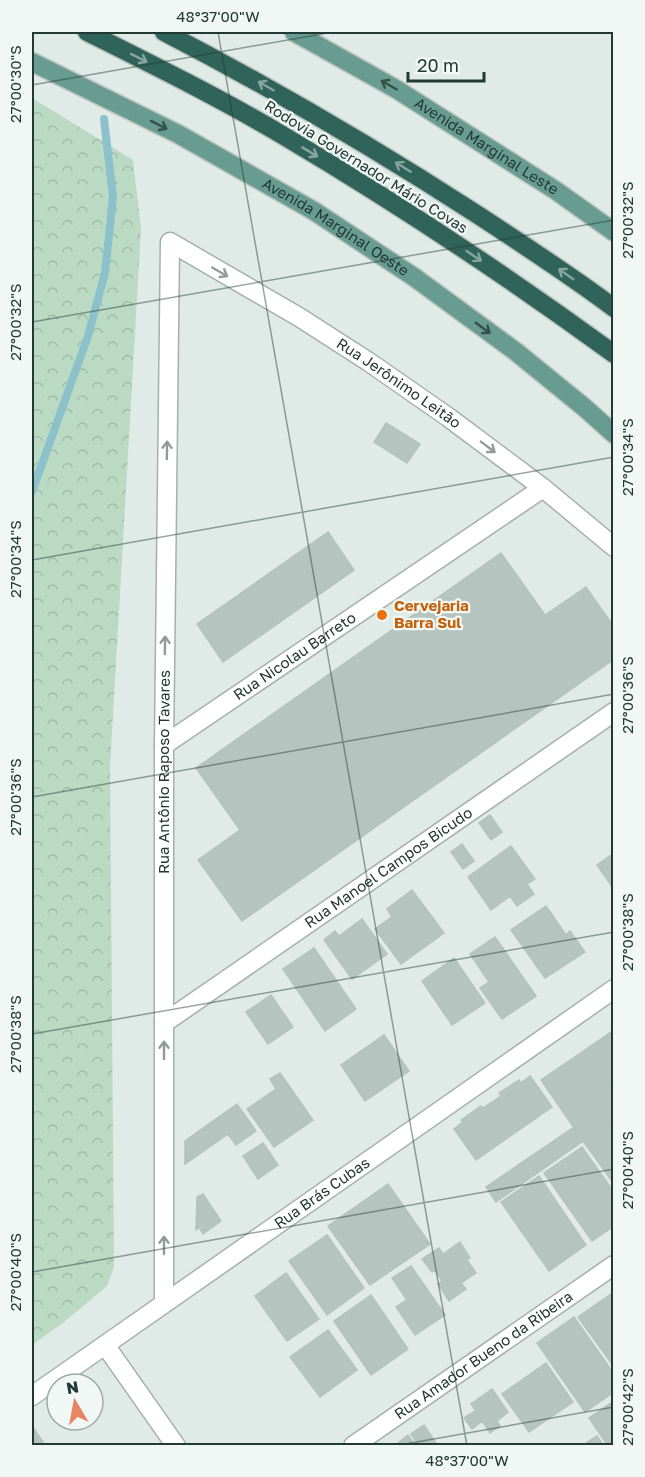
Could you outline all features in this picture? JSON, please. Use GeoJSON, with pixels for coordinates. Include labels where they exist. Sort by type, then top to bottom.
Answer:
{"type":"FeatureCollection","features":[{"type":"Feature","properties":{"kind":"highway","name":"Rodovia Governador Mário Covas"},"geometry":{"type":"LineString","coordinates":[[87,32],[185,81],[367,186],[513,282],[614,354]]}},
{"type":"Feature","properties":{"kind":"highway","name":"Rodovia Governador Mário Covas"},"geometry":{"type":"LineString","coordinates":[[164,32],[256,80],[380,153],[516,240],[614,308]]}},
{"type":"Feature","properties":{"kind":"main road","name":"Avenida Marginal Leste"},"geometry":{"type":"LineString","coordinates":[[294,32],[396,89],[555,190],[614,232]]}},
{"type":"Feature","properties":{"kind":"main road","name":"Avenida Marginal Oeste"},"geometry":{"type":"LineString","coordinates":[[32,62],[178,134],[314,211],[414,278],[515,351],[614,434]]}},
{"type":"Feature","properties":{"kind":"street","name":"Rua Jerônimo Leitão"},"geometry":{"type":"LineString","coordinates":[[170,242],[299,317],[369,362],[543,488],[614,547]]}},
{"type":"Feature","properties":{"kind":"street","name":"Rua Antônio Raposo Tavares"},"geometry":{"type":"LineString","coordinates":[[164,1303],[164,745],[170,242]]}},
{"type":"Feature","properties":{"kind":"street","name":"Rua Nicolau Barreto"},"geometry":{"type":"LineString","coordinates":[[164,745],[543,488]]}},
{"type":"Feature","properties":{"kind":"street","name":"Rua Manoel Campos Bicudo"},"geometry":{"type":"LineString","coordinates":[[164,1023],[614,712]]}},
{"type":"Feature","properties":{"kind":"street","name":"Rua Brás Cubas"},"geometry":{"type":"LineString","coordinates":[[32,1396],[614,989]]}},
{"type":"Feature","properties":{"kind":"street","name":"Rua Amador Bueno da Ribeira"},"geometry":{"type":"LineString","coordinates":[[353,1446],[614,1265]]}},
{"type":"Feature","properties":{"kind":"street"},"geometry":{"type":"LineString","coordinates":[[105,1345],[176,1446]]}},
{"type":"Feature","properties":{"kind":"green space"},"geometry":{"type":"Polygon","coordinates":[[[32,98],[133,160],[141,229],[110,767],[114,1267],[107,1286],[32,1345],[32,98]]]}},
{"type":"Feature","properties":{"kind":"building"},"geometry":{"type":"Polygon","coordinates":[[[386,423],[420,444],[412,456],[388,439],[382,447],[374,442],[386,423]]]}},
{"type":"Feature","properties":{"kind":"building"},"geometry":{"type":"Polygon","coordinates":[[[388,439],[412,456],[407,463],[382,447],[388,439]]]}},
{"type":"Feature","properties":{"kind":"building"},"geometry":{"type":"Polygon","coordinates":[[[328,532],[354,570],[223,662],[197,624],[328,532]]]}},
{"type":"Feature","properties":{"kind":"building"},"geometry":{"type":"Polygon","coordinates":[[[501,553],[545,615],[586,587],[614,627],[614,659],[242,921],[198,860],[240,830],[196,768],[501,553]]]}},
{"type":"Feature","properties":{"kind":"building"},"geometry":{"type":"Polygon","coordinates":[[[490,815],[502,832],[491,840],[479,823],[490,815]]]}},
{"type":"Feature","properties":{"kind":"building"},"geometry":{"type":"Polygon","coordinates":[[[462,844],[474,861],[463,869],[451,852],[462,844]]]}},
{"type":"Feature","properties":{"kind":"building"},"geometry":{"type":"Polygon","coordinates":[[[511,846],[535,879],[527,884],[534,894],[517,906],[510,896],[491,910],[468,877],[511,846]]]}},
{"type":"Feature","properties":{"kind":"building"},"geometry":{"type":"Polygon","coordinates":[[[614,853],[614,887],[613,888],[597,865],[614,853]]]}},
{"type":"Feature","properties":{"kind":"building"},"geometry":{"type":"Polygon","coordinates":[[[412,890],[418,898],[392,917],[387,909],[412,890]]]}},
{"type":"Feature","properties":{"kind":"building"},"geometry":{"type":"Polygon","coordinates":[[[418,898],[444,933],[401,964],[375,929],[418,898]]]}},
{"type":"Feature","properties":{"kind":"building"},"geometry":{"type":"Polygon","coordinates":[[[546,906],[566,935],[570,931],[585,952],[545,978],[511,930],[546,906]]]}},
{"type":"Feature","properties":{"kind":"building"},"geometry":{"type":"Polygon","coordinates":[[[362,919],[387,954],[352,979],[324,940],[335,931],[339,936],[362,919]]]}},
{"type":"Feature","properties":{"kind":"building"},"geometry":{"type":"Polygon","coordinates":[[[495,937],[536,996],[502,1019],[480,988],[489,982],[470,954],[495,937]]]}},
{"type":"Feature","properties":{"kind":"building"},"geometry":{"type":"Polygon","coordinates":[[[314,948],[356,1009],[325,1031],[283,969],[314,948]]]}},
{"type":"Feature","properties":{"kind":"building"},"geometry":{"type":"Polygon","coordinates":[[[454,958],[485,1003],[452,1025],[422,981],[454,958]]]}},
{"type":"Feature","properties":{"kind":"building"},"geometry":{"type":"Polygon","coordinates":[[[271,995],[293,1027],[268,1044],[246,1012],[271,995]]]}},
{"type":"Feature","properties":{"kind":"building"},"geometry":{"type":"Polygon","coordinates":[[[614,1030],[614,1091],[585,1050],[614,1030]]]}},
{"type":"Feature","properties":{"kind":"building"},"geometry":{"type":"Polygon","coordinates":[[[384,1035],[409,1071],[365,1101],[341,1065],[384,1035]]]}},
{"type":"Feature","properties":{"kind":"building"},"geometry":{"type":"Polygon","coordinates":[[[585,1050],[614,1091],[614,1120],[583,1141],[541,1080],[585,1050]]]}},
{"type":"Feature","properties":{"kind":"building"},"geometry":{"type":"Polygon","coordinates":[[[280,1073],[313,1120],[274,1147],[247,1109],[276,1089],[270,1079],[280,1073]]]}},
{"type":"Feature","properties":{"kind":"building"},"geometry":{"type":"Polygon","coordinates":[[[530,1076],[552,1107],[476,1160],[454,1129],[463,1122],[461,1120],[501,1096],[499,1093],[519,1080],[521,1083],[530,1076]]]}},
{"type":"Feature","properties":{"kind":"building"},"geometry":{"type":"Polygon","coordinates":[[[237,1104],[256,1131],[236,1145],[228,1134],[185,1164],[185,1141],[237,1104]]]}},
{"type":"Feature","properties":{"kind":"building"},"geometry":{"type":"Polygon","coordinates":[[[614,1120],[614,1184],[583,1141],[614,1120]]]}},
{"type":"Feature","properties":{"kind":"building"},"geometry":{"type":"Polygon","coordinates":[[[574,1127],[583,1141],[496,1202],[486,1187],[574,1127]]]}},
{"type":"Feature","properties":{"kind":"building"},"geometry":{"type":"Polygon","coordinates":[[[263,1143],[278,1165],[258,1179],[243,1156],[263,1143]]]}},
{"type":"Feature","properties":{"kind":"building"},"geometry":{"type":"Polygon","coordinates":[[[582,1147],[614,1192],[614,1226],[592,1241],[544,1173],[582,1147]]]}},
{"type":"Feature","properties":{"kind":"building"},"geometry":{"type":"Polygon","coordinates":[[[539,1176],[586,1245],[549,1271],[501,1202],[539,1176]]]}},
{"type":"Feature","properties":{"kind":"building"},"geometry":{"type":"Polygon","coordinates":[[[388,1184],[430,1244],[370,1285],[328,1226],[388,1184]]]}},
{"type":"Feature","properties":{"kind":"building"},"geometry":{"type":"Polygon","coordinates":[[[203,1194],[221,1221],[203,1234],[199,1227],[196,1230],[197,1197],[203,1194]]]}},
{"type":"Feature","properties":{"kind":"building"},"geometry":{"type":"Polygon","coordinates":[[[327,1235],[364,1288],[327,1315],[289,1261],[327,1235]]]}},
{"type":"Feature","properties":{"kind":"building"},"geometry":{"type":"Polygon","coordinates":[[[460,1242],[470,1258],[467,1260],[476,1273],[461,1283],[466,1289],[449,1301],[438,1284],[442,1281],[435,1270],[432,1272],[422,1259],[439,1248],[443,1254],[460,1242]]]}},
{"type":"Feature","properties":{"kind":"building"},"geometry":{"type":"Polygon","coordinates":[[[411,1266],[445,1315],[415,1335],[396,1307],[407,1300],[392,1278],[411,1266]]]}},
{"type":"Feature","properties":{"kind":"building"},"geometry":{"type":"Polygon","coordinates":[[[286,1273],[319,1319],[287,1341],[255,1296],[286,1273]]]}},
{"type":"Feature","properties":{"kind":"building"},"geometry":{"type":"Polygon","coordinates":[[[614,1292],[614,1367],[578,1317],[614,1292]]]}},
{"type":"Feature","properties":{"kind":"building"},"geometry":{"type":"Polygon","coordinates":[[[371,1295],[408,1349],[371,1375],[334,1321],[371,1295]]]}},
{"type":"Feature","properties":{"kind":"building"},"geometry":{"type":"Polygon","coordinates":[[[574,1317],[614,1374],[614,1392],[585,1412],[537,1343],[574,1317]]]}},
{"type":"Feature","properties":{"kind":"building"},"geometry":{"type":"Polygon","coordinates":[[[328,1330],[357,1370],[320,1397],[290,1357],[328,1330]]]}},
{"type":"Feature","properties":{"kind":"building"},"geometry":{"type":"Polygon","coordinates":[[[546,1363],[573,1402],[529,1432],[502,1394],[546,1363]]]}},
{"type":"Feature","properties":{"kind":"building"},"geometry":{"type":"Polygon","coordinates":[[[492,1389],[508,1412],[497,1421],[500,1426],[490,1433],[471,1404],[492,1389]]]}},
{"type":"Feature","properties":{"kind":"building"},"geometry":{"type":"Polygon","coordinates":[[[614,1401],[614,1446],[608,1446],[589,1418],[614,1401]]]}},
{"type":"Feature","properties":{"kind":"building"},"geometry":{"type":"Polygon","coordinates":[[[475,1411],[482,1421],[472,1429],[464,1418],[475,1411]]]}},
{"type":"Feature","properties":{"kind":"building"},"geometry":{"type":"Polygon","coordinates":[[[424,1425],[438,1446],[419,1446],[411,1434],[424,1425]]]}},
{"type":"Feature","properties":{"kind":"building"},"geometry":{"type":"Polygon","coordinates":[[[32,1426],[43,1442],[38,1446],[32,1446],[32,1426]]]}},
{"type":"Feature","properties":{"kind":"building"},"geometry":{"type":"Polygon","coordinates":[[[408,1435],[416,1446],[394,1446],[408,1435]]]}},
{"type":"Feature","properties":{"kind":"building"},"geometry":{"type":"Polygon","coordinates":[[[597,1436],[604,1446],[588,1446],[586,1443],[597,1436]]]}},
{"type":"Feature","properties":{"kind":"waterway"},"geometry":{"type":"LineString","coordinates":[[32,492],[88,336],[105,273],[113,197],[104,119]]}},
{"type":"Feature","properties":{"kind":"place","name":"Cervejaria Barra Sul"},"geometry":{"type":"Point","coordinates":[382,615]}}]}
